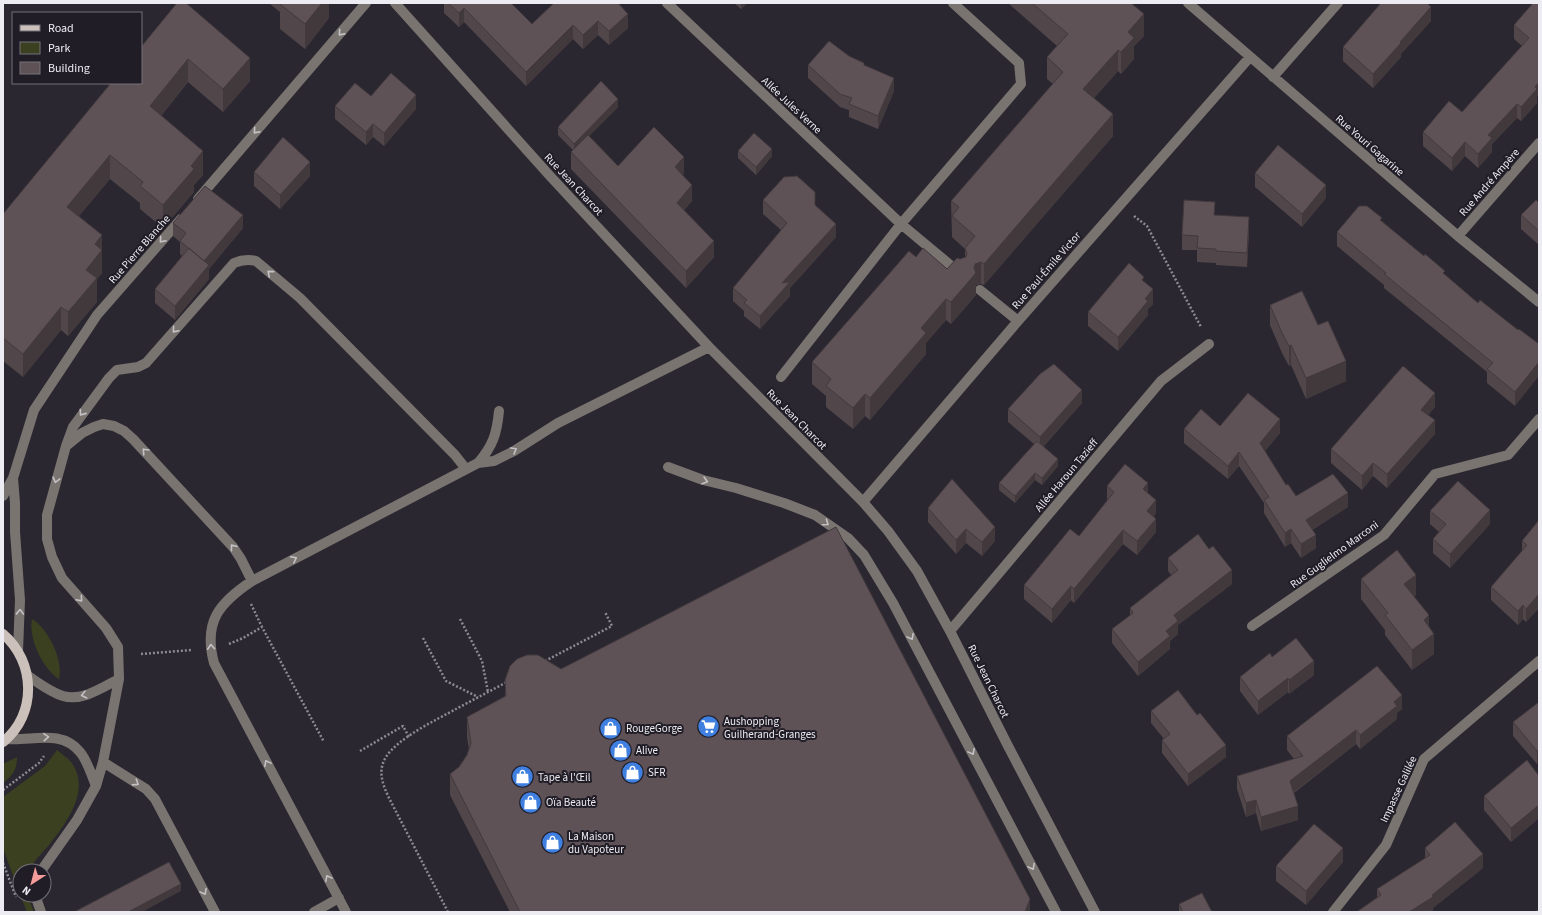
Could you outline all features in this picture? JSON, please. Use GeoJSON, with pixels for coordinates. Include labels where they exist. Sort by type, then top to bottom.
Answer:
{"type":"FeatureCollection","features":[{"type":"Feature","properties":{"kind":"main road"},"geometry":{"type":"LineString","coordinates":[[3,634],[18,651],[28,676],[28,699],[25,710],[15,730],[5,740]]}},
{"type":"Feature","properties":{"kind":"street","name":"Rue Pierre Blanche"},"geometry":{"type":"LineString","coordinates":[[3,496],[13,478],[34,410],[97,315],[366,3]]}},
{"type":"Feature","properties":{"kind":"street","name":"Rue Jean Charcot"},"geometry":{"type":"LineString","coordinates":[[395,3],[550,176],[709,347],[863,502],[888,531],[917,571],[950,631],[1010,751],[1095,912]]}},
{"type":"Feature","properties":{"kind":"street","name":"Allée Jules Verne"},"geometry":{"type":"LineString","coordinates":[[667,3],[901,224],[961,274]]}},
{"type":"Feature","properties":{"kind":"street"},"geometry":{"type":"LineString","coordinates":[[781,377],[901,224],[1021,84],[1019,63],[953,3]]}},
{"type":"Feature","properties":{"kind":"street","name":"Rue Youri Gagarine"},"geometry":{"type":"LineString","coordinates":[[1188,3],[1458,236],[1539,302]]}},
{"type":"Feature","properties":{"kind":"street"},"geometry":{"type":"LineString","coordinates":[[1273,77],[1338,3]]}},
{"type":"Feature","properties":{"kind":"street","name":"Rue Paul-Émile Victor"},"geometry":{"type":"LineString","coordinates":[[863,502],[1018,321],[1250,57]]}},
{"type":"Feature","properties":{"kind":"street","name":"Rue André Ampère"},"geometry":{"type":"LineString","coordinates":[[1458,236],[1539,143]]}},
{"type":"Feature","properties":{"kind":"street"},"geometry":{"type":"LineString","coordinates":[[47,863],[77,820],[96,786],[103,762],[119,679],[118,647],[106,628],[62,578],[52,558],[47,539],[47,515],[66,446],[73,427],[109,378],[117,370],[138,367],[146,363],[234,263],[241,260],[256,261],[300,298],[455,455],[466,469]]}},
{"type":"Feature","properties":{"kind":"street"},"geometry":{"type":"LineString","coordinates":[[980,290],[1018,321]]}},
{"type":"Feature","properties":{"kind":"street","name":"Allée Haroun Tazieff"},"geometry":{"type":"LineString","coordinates":[[950,631],[1161,381],[1209,344]]}},
{"type":"Feature","properties":{"kind":"street"},"geometry":{"type":"LineString","coordinates":[[346,912],[214,663],[210,649],[211,628],[218,612],[230,598],[252,581],[478,463],[494,461],[514,451],[558,423],[709,347]]}},
{"type":"Feature","properties":{"kind":"street"},"geometry":{"type":"LineString","coordinates":[[478,463],[488,451],[494,439],[498,427],[499,411]]}},
{"type":"Feature","properties":{"kind":"street","name":"Rue Guglielmo Marconi"},"geometry":{"type":"LineString","coordinates":[[1252,626],[1384,535],[1435,474],[1508,455],[1539,419]]}},
{"type":"Feature","properties":{"kind":"street"},"geometry":{"type":"LineString","coordinates":[[66,446],[82,433],[103,424],[114,426],[124,431],[233,547],[241,558],[252,581]]}},
{"type":"Feature","properties":{"kind":"street"},"geometry":{"type":"LineString","coordinates":[[668,467],[703,480],[736,488],[784,503],[815,515],[848,538],[864,554],[893,603],[1056,912]]}},
{"type":"Feature","properties":{"kind":"street","name":"Rue Pierre Blanche"},"geometry":{"type":"LineString","coordinates":[[13,478],[20,600],[18,651]]}},
{"type":"Feature","properties":{"kind":"street","name":"Impasse Galilée"},"geometry":{"type":"LineString","coordinates":[[1333,912],[1386,845],[1424,759],[1539,661]]}},
{"type":"Feature","properties":{"kind":"street"},"geometry":{"type":"LineString","coordinates":[[28,676],[64,697],[87,695],[119,679]]}},
{"type":"Feature","properties":{"kind":"street"},"geometry":{"type":"LineString","coordinates":[[5,740],[56,737],[69,742],[81,752],[96,786]]}},
{"type":"Feature","properties":{"kind":"street"},"geometry":{"type":"LineString","coordinates":[[103,762],[146,789],[155,800],[215,912]]}},
{"type":"Feature","properties":{"kind":"street"},"geometry":{"type":"LineString","coordinates":[[314,912],[339,898]]}},
{"type":"Feature","properties":{"kind":"path"},"geometry":{"type":"LineString","coordinates":[[1120,204],[1147,226],[1209,344]]}},
{"type":"Feature","properties":{"kind":"path"},"geometry":{"type":"LineString","coordinates":[[250,602],[324,742]]}},
{"type":"Feature","properties":{"kind":"path"},"geometry":{"type":"LineString","coordinates":[[543,663],[612,626],[605,612]]}},
{"type":"Feature","properties":{"kind":"path"},"geometry":{"type":"LineString","coordinates":[[460,618],[482,661],[488,692]]}},
{"type":"Feature","properties":{"kind":"path"},"geometry":{"type":"LineString","coordinates":[[228,644],[243,638],[262,627]]}},
{"type":"Feature","properties":{"kind":"path"},"geometry":{"type":"LineString","coordinates":[[423,638],[446,681],[478,698]]}},
{"type":"Feature","properties":{"kind":"path"},"geometry":{"type":"LineString","coordinates":[[141,654],[196,650]]}},
{"type":"Feature","properties":{"kind":"path"},"geometry":{"type":"LineString","coordinates":[[448,912],[382,783],[381,772],[386,758],[398,744],[426,725],[509,681]]}},
{"type":"Feature","properties":{"kind":"path"},"geometry":{"type":"LineString","coordinates":[[360,751],[403,726],[409,737]]}},
{"type":"Feature","properties":{"kind":"path"},"geometry":{"type":"LineString","coordinates":[[3,790],[39,763],[46,753]]}},
{"type":"Feature","properties":{"kind":"path"},"geometry":{"type":"LineString","coordinates":[[3,862],[12,887]]}},
{"type":"Feature","properties":{"kind":"green space"},"geometry":{"type":"Polygon","coordinates":[[[32,619],[38,623],[49,637],[57,654],[60,672],[59,679],[42,661],[32,635],[32,619]]]}},
{"type":"Feature","properties":{"kind":"green space"},"geometry":{"type":"Polygon","coordinates":[[[57,750],[68,759],[77,772],[79,783],[78,795],[69,817],[56,837],[33,863],[12,863],[12,873],[3,848],[3,797],[45,766],[57,750]]]}},
{"type":"Feature","properties":{"kind":"green space"},"geometry":{"type":"Polygon","coordinates":[[[17,757],[14,772],[3,783],[3,764],[17,757]]]}},
{"type":"Feature","properties":{"kind":"green space"},"geometry":{"type":"Polygon","coordinates":[[[23,903],[30,903],[34,912],[27,912],[23,903]]]}},
{"type":"Feature","properties":{"kind":"building"},"geometry":{"type":"Polygon","coordinates":[[[177,3],[186,3],[250,58],[223,89],[188,59],[150,106],[203,151],[191,166],[194,169],[163,205],[140,186],[143,182],[110,155],[67,207],[102,235],[95,244],[102,250],[86,270],[97,278],[68,312],[61,307],[23,354],[3,338],[3,214],[110,84],[142,84],[142,46],[177,3]]]}},
{"type":"Feature","properties":{"kind":"building"},"geometry":{"type":"Polygon","coordinates":[[[322,3],[305,24],[280,4],[322,3]]]}},
{"type":"Feature","properties":{"kind":"building"},"geometry":{"type":"Polygon","coordinates":[[[448,3],[511,3],[532,24],[554,3],[618,3],[628,14],[609,31],[598,21],[583,35],[573,25],[526,72],[464,8],[459,13],[448,3]]]}},
{"type":"Feature","properties":{"kind":"building"},"geometry":{"type":"Polygon","coordinates":[[[1032,3],[1131,3],[1144,14],[1128,32],[1134,38],[1121,52],[1118,50],[1083,89],[1113,114],[984,264],[981,262],[975,264],[974,268],[976,273],[951,302],[946,299],[921,328],[926,333],[870,398],[865,394],[853,408],[826,386],[831,379],[812,362],[909,251],[916,257],[923,248],[947,269],[957,258],[960,259],[966,257],[967,253],[965,248],[975,236],[952,216],[959,207],[951,201],[1063,72],[1047,57],[1068,34],[1032,3]]]}},
{"type":"Feature","properties":{"kind":"building"},"geometry":{"type":"Polygon","coordinates":[[[1381,3],[1427,3],[1431,7],[1373,74],[1343,47],[1381,3]]]}},
{"type":"Feature","properties":{"kind":"building"},"geometry":{"type":"Polygon","coordinates":[[[1533,3],[1539,3],[1539,82],[1535,87],[1537,89],[1521,107],[1517,104],[1488,135],[1492,138],[1478,154],[1465,142],[1452,158],[1423,132],[1449,101],[1462,112],[1529,38],[1514,25],[1533,3]]]}},
{"type":"Feature","properties":{"kind":"building"},"geometry":{"type":"Polygon","coordinates":[[[829,41],[849,56],[864,63],[864,65],[894,78],[878,116],[849,104],[852,98],[840,94],[808,65],[829,41]]]}},
{"type":"Feature","properties":{"kind":"building"},"geometry":{"type":"Polygon","coordinates":[[[391,73],[416,95],[384,133],[373,124],[366,132],[335,106],[355,83],[371,96],[391,73]]]}},
{"type":"Feature","properties":{"kind":"building"},"geometry":{"type":"Polygon","coordinates":[[[601,81],[618,99],[574,144],[558,127],[601,81]]]}},
{"type":"Feature","properties":{"kind":"building"},"geometry":{"type":"Polygon","coordinates":[[[654,127],[684,157],[675,167],[692,185],[677,203],[714,241],[686,271],[571,152],[588,135],[618,166],[654,127]]]}},
{"type":"Feature","properties":{"kind":"building"},"geometry":{"type":"Polygon","coordinates":[[[754,133],[772,149],[756,167],[738,151],[754,133]]]}},
{"type":"Feature","properties":{"kind":"building"},"geometry":{"type":"Polygon","coordinates":[[[283,137],[310,162],[280,195],[254,172],[283,137]]]}},
{"type":"Feature","properties":{"kind":"building"},"geometry":{"type":"Polygon","coordinates":[[[1278,145],[1326,185],[1302,214],[1255,173],[1278,145]]]}},
{"type":"Feature","properties":{"kind":"building"},"geometry":{"type":"Polygon","coordinates":[[[797,176],[815,192],[815,205],[836,224],[782,283],[790,282],[760,316],[744,303],[747,300],[733,288],[787,223],[763,200],[784,177],[797,176]]]}},
{"type":"Feature","properties":{"kind":"building"},"geometry":{"type":"Polygon","coordinates":[[[205,186],[243,215],[204,261],[180,241],[186,233],[173,223],[205,186]]]}},
{"type":"Feature","properties":{"kind":"building"},"geometry":{"type":"Polygon","coordinates":[[[1184,200],[1215,202],[1214,215],[1249,217],[1247,253],[1197,248],[1198,236],[1182,235],[1184,200]]]}},
{"type":"Feature","properties":{"kind":"building"},"geometry":{"type":"Polygon","coordinates":[[[1536,200],[1539,203],[1539,231],[1521,215],[1536,200]]]}},
{"type":"Feature","properties":{"kind":"building"},"geometry":{"type":"Polygon","coordinates":[[[1359,206],[1367,206],[1382,218],[1380,220],[1445,271],[1443,273],[1478,303],[1480,300],[1518,330],[1519,329],[1539,344],[1539,362],[1515,392],[1487,369],[1493,363],[1384,274],[1386,273],[1337,232],[1359,206]]]}},
{"type":"Feature","properties":{"kind":"building"},"geometry":{"type":"Polygon","coordinates":[[[189,248],[209,265],[175,306],[155,289],[189,248]]]}},
{"type":"Feature","properties":{"kind":"building"},"geometry":{"type":"Polygon","coordinates":[[[1129,263],[1144,277],[1142,280],[1153,289],[1145,299],[1148,301],[1118,337],[1088,312],[1129,263]]]}},
{"type":"Feature","properties":{"kind":"building"},"geometry":{"type":"Polygon","coordinates":[[[1302,291],[1318,325],[1328,321],[1346,361],[1306,378],[1291,345],[1289,346],[1282,333],[1270,305],[1302,291]]]}},
{"type":"Feature","properties":{"kind":"building"},"geometry":{"type":"Polygon","coordinates":[[[1054,364],[1082,390],[1040,437],[1008,409],[1040,374],[1054,364]]]}},
{"type":"Feature","properties":{"kind":"building"},"geometry":{"type":"Polygon","coordinates":[[[1403,366],[1435,393],[1421,410],[1435,420],[1387,474],[1373,463],[1362,476],[1331,449],[1403,366]]]}},
{"type":"Feature","properties":{"kind":"building"},"geometry":{"type":"Polygon","coordinates":[[[1248,393],[1280,419],[1260,443],[1286,485],[1288,484],[1296,496],[1333,474],[1348,493],[1306,520],[1316,535],[1301,544],[1291,529],[1285,533],[1264,500],[1269,497],[1239,452],[1228,466],[1184,429],[1201,409],[1220,426],[1248,393]]]}},
{"type":"Feature","properties":{"kind":"building"},"geometry":{"type":"Polygon","coordinates":[[[1037,441],[1058,459],[1042,478],[1035,473],[1015,496],[999,483],[1037,441]]]}},
{"type":"Feature","properties":{"kind":"building"},"geometry":{"type":"Polygon","coordinates":[[[1125,464],[1148,483],[1143,489],[1156,500],[1147,511],[1156,519],[1137,541],[1123,530],[1074,589],[1071,586],[1052,609],[1024,585],[1070,529],[1079,536],[1114,492],[1107,486],[1125,464]]]}},
{"type":"Feature","properties":{"kind":"building"},"geometry":{"type":"Polygon","coordinates":[[[952,479],[995,527],[982,542],[966,529],[956,540],[928,508],[952,479]]]}},
{"type":"Feature","properties":{"kind":"building"},"geometry":{"type":"Polygon","coordinates":[[[1458,481],[1490,510],[1450,554],[1433,539],[1446,524],[1430,511],[1458,481]]]}},
{"type":"Feature","properties":{"kind":"building"},"geometry":{"type":"Polygon","coordinates":[[[1539,520],[1539,594],[1526,609],[1523,605],[1518,611],[1491,587],[1527,545],[1522,541],[1539,520]]]}},
{"type":"Feature","properties":{"kind":"building","name":"Aushopping Guilherand-Granges"},"geometry":{"type":"Polygon","coordinates":[[[836,527],[1030,899],[1025,912],[520,912],[450,774],[459,767],[467,755],[471,743],[467,717],[506,696],[505,680],[510,666],[517,659],[527,655],[538,655],[561,669],[836,527]]]}},
{"type":"Feature","properties":{"kind":"building"},"geometry":{"type":"Polygon","coordinates":[[[1198,534],[1209,549],[1213,546],[1232,570],[1174,615],[1178,621],[1166,631],[1170,636],[1138,662],[1112,629],[1133,613],[1130,608],[1178,570],[1168,558],[1198,534]]]}},
{"type":"Feature","properties":{"kind":"building"},"geometry":{"type":"Polygon","coordinates":[[[1397,550],[1416,575],[1404,584],[1429,615],[1424,620],[1434,634],[1412,650],[1385,615],[1388,613],[1361,579],[1397,550]]]}},
{"type":"Feature","properties":{"kind":"building"},"geometry":{"type":"Polygon","coordinates":[[[1296,638],[1314,661],[1289,680],[1288,678],[1258,701],[1240,677],[1270,653],[1272,657],[1296,638]]]}},
{"type":"Feature","properties":{"kind":"building"},"geometry":{"type":"Polygon","coordinates":[[[1377,666],[1402,695],[1394,702],[1397,706],[1360,735],[1356,730],[1290,781],[1298,806],[1261,817],[1256,800],[1246,803],[1237,776],[1303,756],[1287,736],[1377,666]]]}},
{"type":"Feature","properties":{"kind":"building"},"geometry":{"type":"Polygon","coordinates":[[[1178,690],[1197,715],[1200,713],[1226,745],[1188,774],[1162,740],[1170,734],[1151,711],[1178,690]]]}},
{"type":"Feature","properties":{"kind":"building"},"geometry":{"type":"Polygon","coordinates":[[[1539,702],[1539,749],[1537,751],[1513,722],[1539,702]]]}},
{"type":"Feature","properties":{"kind":"building"},"geometry":{"type":"Polygon","coordinates":[[[1527,760],[1539,776],[1539,805],[1511,828],[1484,796],[1527,760]]]}},
{"type":"Feature","properties":{"kind":"building"},"geometry":{"type":"Polygon","coordinates":[[[1455,822],[1483,854],[1432,895],[1433,897],[1409,912],[1358,912],[1381,895],[1377,889],[1430,855],[1425,848],[1455,822]]]}},
{"type":"Feature","properties":{"kind":"building"},"geometry":{"type":"Polygon","coordinates":[[[1314,824],[1343,848],[1306,891],[1276,866],[1314,824]]]}},
{"type":"Feature","properties":{"kind":"building"},"geometry":{"type":"Polygon","coordinates":[[[169,862],[181,884],[128,912],[74,912],[169,862]]]}},
{"type":"Feature","properties":{"kind":"building"},"geometry":{"type":"Polygon","coordinates":[[[1202,893],[1212,912],[1183,912],[1179,904],[1202,893]]]}},
{"type":"Feature","properties":{"kind":"place","name":"Aushopping Guilherand-Granges"},"geometry":{"type":"Point","coordinates":[708,727]}},
{"type":"Feature","properties":{"kind":"place","name":"RougeGorge"},"geometry":{"type":"Point","coordinates":[610,728]}},
{"type":"Feature","properties":{"kind":"place","name":"Alive"},"geometry":{"type":"Point","coordinates":[621,750]}},
{"type":"Feature","properties":{"kind":"place","name":"SFR"},"geometry":{"type":"Point","coordinates":[632,772]}},
{"type":"Feature","properties":{"kind":"place","name":"Tape à l'Œil"},"geometry":{"type":"Point","coordinates":[522,777]}},
{"type":"Feature","properties":{"kind":"place","name":"Oïa Beauté"},"geometry":{"type":"Point","coordinates":[531,802]}},
{"type":"Feature","properties":{"kind":"place","name":"La Maison du Vapoteur"},"geometry":{"type":"Point","coordinates":[553,842]}}]}
